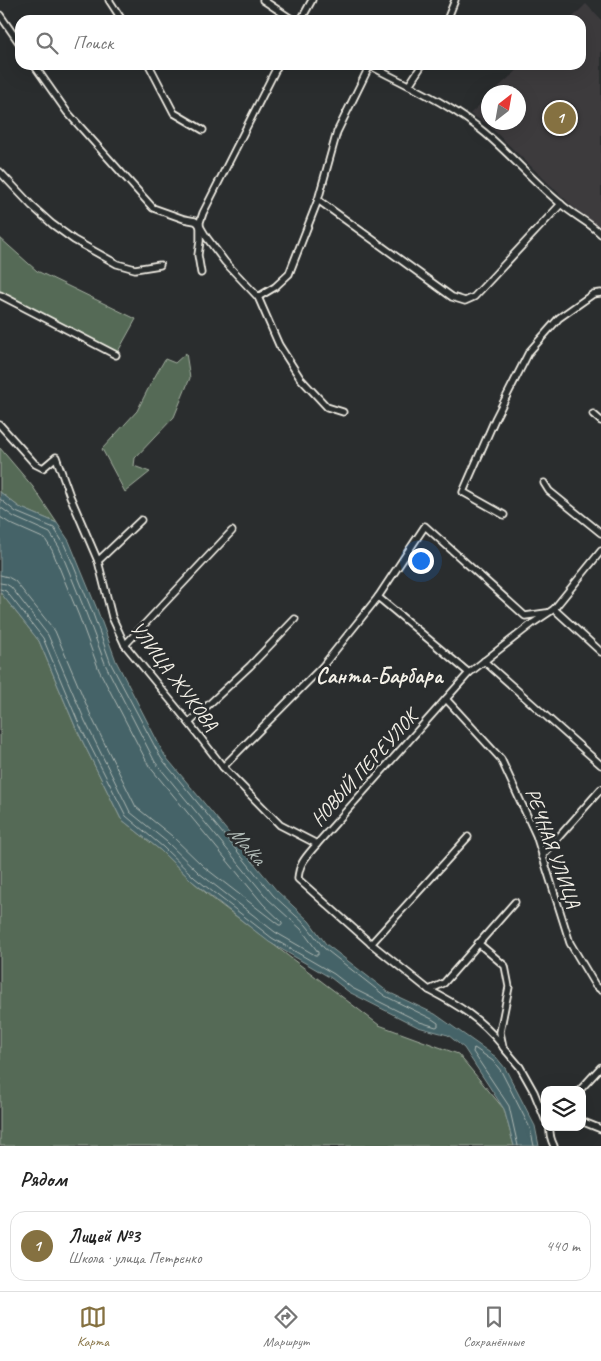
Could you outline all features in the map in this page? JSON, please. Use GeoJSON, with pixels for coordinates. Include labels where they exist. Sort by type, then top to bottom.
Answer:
{"type":"FeatureCollection","features":[{"type":"Feature","properties":{"kind":"street"},"geometry":{"type":"LineString","coordinates":[[109,0],[119,15]]}},
{"type":"Feature","properties":{"kind":"street"},"geometry":{"type":"LineString","coordinates":[[262,0],[285,15]]}},
{"type":"Feature","properties":{"kind":"street"},"geometry":{"type":"LineString","coordinates":[[304,15],[312,0]]}},
{"type":"Feature","properties":{"kind":"street"},"geometry":{"type":"LineString","coordinates":[[448,15],[456,0]]}},
{"type":"Feature","properties":{"kind":"street"},"geometry":{"type":"LineString","coordinates":[[0,15],[15,37]]}},
{"type":"Feature","properties":{"kind":"street"},"geometry":{"type":"LineString","coordinates":[[37,70],[66,112],[153,208],[184,219],[195,220],[225,262],[258,297],[279,345],[300,378],[327,407],[343,412]]}},
{"type":"Feature","properties":{"kind":"street"},"geometry":{"type":"LineString","coordinates":[[152,70],[174,113],[202,130]]}},
{"type":"Feature","properties":{"kind":"street"},"geometry":{"type":"LineString","coordinates":[[201,273],[198,256],[203,213],[275,70]]}},
{"type":"Feature","properties":{"kind":"street"},"geometry":{"type":"LineString","coordinates":[[258,297],[276,287],[289,274],[318,200],[337,132],[367,70]]}},
{"type":"Feature","properties":{"kind":"street"},"geometry":{"type":"LineString","coordinates":[[379,70],[458,113],[484,132],[561,204],[601,234]]}},
{"type":"Feature","properties":{"kind":"street"},"geometry":{"type":"LineString","coordinates":[[409,85],[419,70]]}},
{"type":"Feature","properties":{"kind":"street"},"geometry":{"type":"LineString","coordinates":[[0,172],[52,224],[82,244],[117,264],[135,269],[160,265]]}},
{"type":"Feature","properties":{"kind":"street"},"geometry":{"type":"LineString","coordinates":[[318,200],[452,297],[465,301],[474,297],[561,204]]}},
{"type":"Feature","properties":{"kind":"street"},"geometry":{"type":"LineString","coordinates":[[504,515],[462,492],[495,419],[529,352],[559,318],[593,294],[601,293]]}},
{"type":"Feature","properties":{"kind":"street"},"geometry":{"type":"LineString","coordinates":[[0,295],[116,355]]}},
{"type":"Feature","properties":{"kind":"street"},"geometry":{"type":"LineString","coordinates":[[593,414],[601,421]]}},
{"type":"Feature","properties":{"kind":"street","name":"УЛИЦА ЖУКОВА"},"geometry":{"type":"LineString","coordinates":[[0,425],[35,464],[43,468],[56,457],[70,496],[98,561],[112,617],[125,645],[223,767],[280,825],[317,844]]}},
{"type":"Feature","properties":{"kind":"street"},"geometry":{"type":"LineString","coordinates":[[544,483],[549,491],[601,533]]}},
{"type":"Feature","properties":{"kind":"street"},"geometry":{"type":"LineString","coordinates":[[98,561],[141,520]]}},
{"type":"Feature","properties":{"kind":"street"},"geometry":{"type":"LineString","coordinates":[[223,767],[322,667],[378,597],[425,526],[525,616],[551,611],[601,652]]}},
{"type":"Feature","properties":{"kind":"street"},"geometry":{"type":"LineString","coordinates":[[125,645],[232,531]]}},
{"type":"Feature","properties":{"kind":"street","name":"НОВЫЙ ПЕРЕУЛОК"},"geometry":{"type":"LineString","coordinates":[[370,944],[298,879],[298,870],[301,862],[469,673],[551,611],[601,551]]}},
{"type":"Feature","properties":{"kind":"street"},"geometry":{"type":"LineString","coordinates":[[378,597],[469,673]]}},
{"type":"Feature","properties":{"kind":"street"},"geometry":{"type":"LineString","coordinates":[[189,723],[250,666],[295,620]]}},
{"type":"Feature","properties":{"kind":"street"},"geometry":{"type":"LineString","coordinates":[[484,661],[601,766]]}},
{"type":"Feature","properties":{"kind":"street","name":"РЕЧНАЯ УЛИЦА"},"geometry":{"type":"LineString","coordinates":[[446,699],[501,759],[536,835],[570,943],[595,984],[601,990]]}},
{"type":"Feature","properties":{"kind":"street"},"geometry":{"type":"LineString","coordinates":[[542,856],[601,789]]}},
{"type":"Feature","properties":{"kind":"street"},"geometry":{"type":"LineString","coordinates":[[468,837],[370,944],[429,990],[469,1012],[494,1036],[520,1067],[534,1092],[541,1110]]}},
{"type":"Feature","properties":{"kind":"street"},"geometry":{"type":"LineString","coordinates":[[429,990],[444,983],[515,902]]}},
{"type":"Feature","properties":{"kind":"street"},"geometry":{"type":"LineString","coordinates":[[478,943],[505,966],[509,987],[500,1032],[503,1047]]}},
{"type":"Feature","properties":{"kind":"street"},"geometry":{"type":"LineString","coordinates":[[584,1086],[601,1067]]}},
{"type":"Feature","properties":{"kind":"street"},"geometry":{"type":"LineString","coordinates":[[586,1123],[601,1129]]}},
{"type":"Feature","properties":{"kind":"street"},"geometry":{"type":"LineString","coordinates":[[549,1131],[554,1146]]}},
{"type":"Feature","properties":{"kind":"shaded area"},"geometry":{"type":"Polygon","coordinates":[[[586,4],[601,20],[601,229],[572,206],[493,130],[526,130],[526,85],[501,85],[517,70],[586,70],[586,15],[575,15],[586,4]]]}},
{"type":"Feature","properties":{"kind":"shaded area"},"geometry":{"type":"Polygon","coordinates":[[[481,104],[481,120],[470,114],[481,104]]]}},
{"type":"Feature","properties":{"kind":"green space"},"geometry":{"type":"Polygon","coordinates":[[[0,238],[37,271],[136,319],[116,355],[0,295],[0,238]]]}},
{"type":"Feature","properties":{"kind":"green space"},"geometry":{"type":"Polygon","coordinates":[[[186,353],[190,378],[174,417],[135,458],[134,466],[150,472],[125,492],[102,449],[137,411],[165,359],[175,363],[186,353]]]}},
{"type":"Feature","properties":{"kind":"green space"},"geometry":{"type":"Polygon","coordinates":[[[0,448],[33,487],[57,523],[19,507],[0,492],[0,448]]]}},
{"type":"Feature","properties":{"kind":"green space"},"geometry":{"type":"Polygon","coordinates":[[[0,592],[39,641],[75,726],[121,819],[160,850],[212,898],[379,1025],[458,1054],[504,1109],[514,1146],[0,1146],[0,592]]]}},
{"type":"Feature","properties":{"kind":"water"},"geometry":{"type":"Polygon","coordinates":[[[0,492],[19,507],[57,523],[69,541],[116,661],[165,756],[277,891],[309,921],[326,944],[388,992],[435,1014],[496,1057],[505,1068],[535,1126],[539,1146],[514,1146],[504,1109],[464,1048],[448,1035],[418,1027],[349,992],[331,978],[269,942],[192,881],[160,850],[121,819],[75,726],[39,641],[0,592],[0,492]]]}},
{"type":"Feature","properties":{"kind":"place","name":"Лицей №3"},"geometry":{"type":"Point","coordinates":[560,118]}},
{"type":"Feature","properties":{"kind":"district","name":"Санта-Барбара"},"geometry":{"type":"Point","coordinates":[379,676]}},
{"type":"Feature","properties":{"kind":"water label","name":"Malka"},"geometry":{"type":"Point","coordinates":[247,845]}}]}
